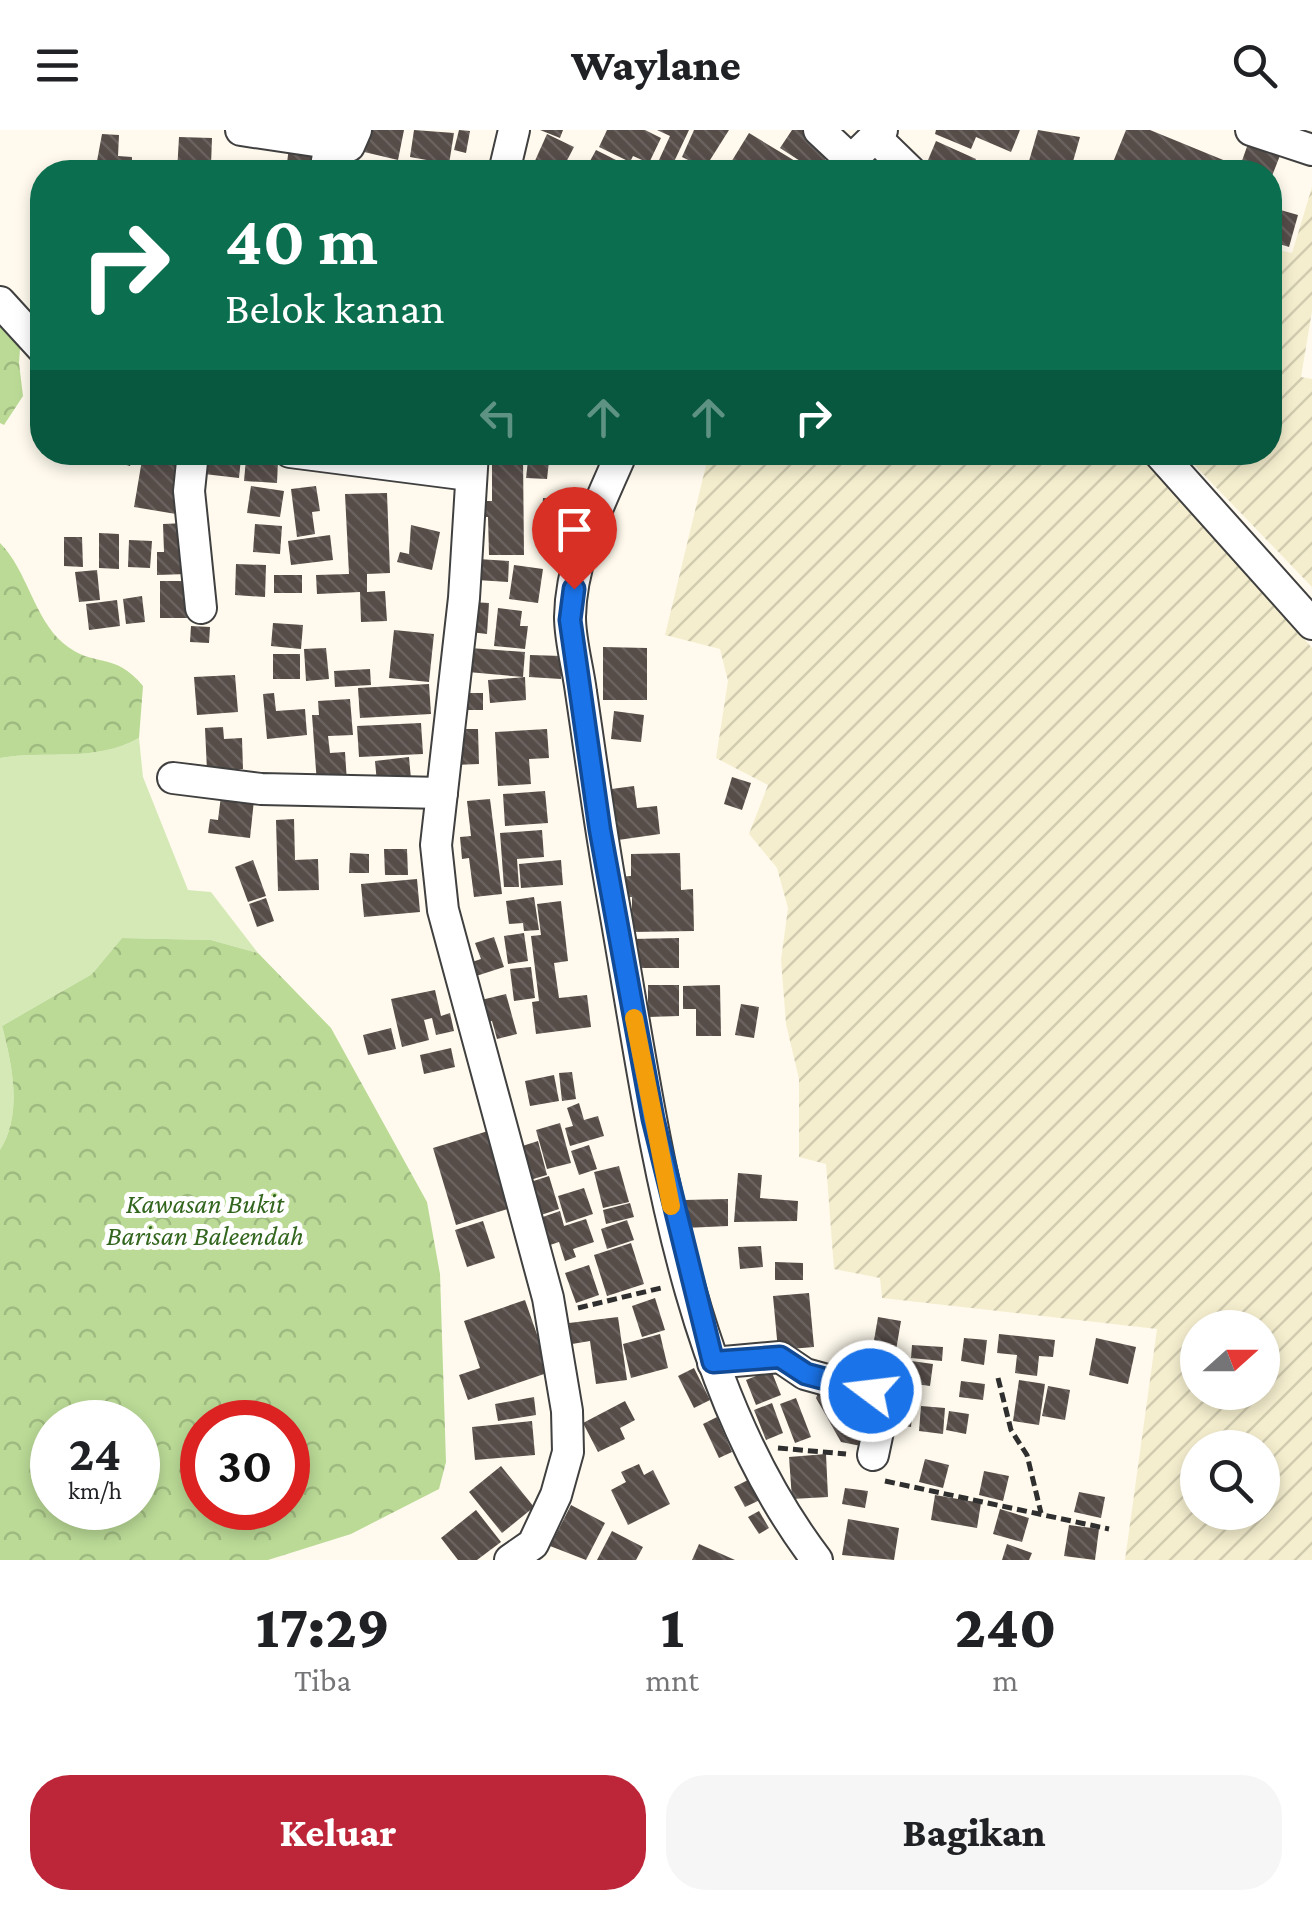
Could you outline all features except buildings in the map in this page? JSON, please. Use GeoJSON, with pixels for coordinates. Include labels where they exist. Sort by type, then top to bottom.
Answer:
{"type":"FeatureCollection","features":[{"type":"Feature","properties":{"kind":"street"},"geometry":{"type":"LineString","coordinates":[[242,130],[337,148]]}},
{"type":"Feature","properties":{"kind":"street"},"geometry":{"type":"LineString","coordinates":[[507,160],[514,130]]}},
{"type":"Feature","properties":{"kind":"street"},"geometry":{"type":"LineString","coordinates":[[818,130],[840,160]]}},
{"type":"Feature","properties":{"kind":"street"},"geometry":{"type":"LineString","coordinates":[[1251,130],[1312,150]]}},
{"type":"Feature","properties":{"kind":"street"},"geometry":{"type":"LineString","coordinates":[[851,160],[879,133],[901,160]]}},
{"type":"Feature","properties":{"kind":"street"},"geometry":{"type":"LineString","coordinates":[[0,302],[30,335]]}},
{"type":"Feature","properties":{"kind":"street"},"geometry":{"type":"LineString","coordinates":[[192,465],[189,490],[201,608]]}},
{"type":"Feature","properties":{"kind":"street"},"geometry":{"type":"LineString","coordinates":[[471,465],[464,598],[436,845],[443,910],[551,1314],[565,1396],[568,1452],[533,1555]]}},
{"type":"Feature","properties":{"kind":"street"},"geometry":{"type":"LineString","coordinates":[[616,465],[577,558],[570,620],[600,830],[649,1100],[713,1362],[752,1456],[787,1521],[816,1560]]}},
{"type":"Feature","properties":{"kind":"street"},"geometry":{"type":"LineString","coordinates":[[1170,465],[1312,624]]}},
{"type":"Feature","properties":{"kind":"street"},"geometry":{"type":"LineString","coordinates":[[174,778],[261,789],[442,793]]}},
{"type":"Feature","properties":{"kind":"street"},"geometry":{"type":"LineString","coordinates":[[713,1362],[780,1357],[806,1374],[880,1395],[884,1402],[873,1455]]}},
{"type":"Feature","properties":{"kind":"path"},"geometry":{"type":"LineString","coordinates":[[551,1314],[691,1281]]}},
{"type":"Feature","properties":{"kind":"path"},"geometry":{"type":"LineString","coordinates":[[998,1378],[1012,1430],[1027,1455],[1041,1513]]}},
{"type":"Feature","properties":{"kind":"path"},"geometry":{"type":"LineString","coordinates":[[752,1456],[785,1447],[873,1455],[874,1478],[1110,1529]]}},
{"type":"Feature","properties":{"kind":"shaded area"},"geometry":{"type":"Polygon","coordinates":[[[1312,187],[1312,311],[1301,377],[1312,379],[1312,587],[1195,465],[1282,465],[1282,251],[1292,253],[1312,187]]]}},
{"type":"Feature","properties":{"kind":"shaded area"},"geometry":{"type":"Polygon","coordinates":[[[706,465],[1151,465],[1201,517],[1312,648],[1312,1560],[1125,1560],[1157,1329],[882,1298],[880,1278],[834,1269],[826,1164],[799,1157],[799,1079],[786,1024],[781,960],[788,908],[777,868],[749,834],[768,785],[716,758],[728,681],[720,649],[665,635],[706,465]]]}},
{"type":"Feature","properties":{"kind":"green space"},"geometry":{"type":"Polygon","coordinates":[[[0,294],[22,320],[19,363],[23,396],[4,425],[0,423],[0,294]]]}},
{"type":"Feature","properties":{"kind":"green space"},"geometry":{"type":"Polygon","coordinates":[[[0,543],[17,566],[45,621],[63,643],[84,656],[113,663],[143,686],[139,738],[105,751],[0,758],[0,543]]]}},
{"type":"Feature","properties":{"kind":"green space"},"geometry":{"type":"Polygon","coordinates":[[[139,738],[143,777],[188,890],[211,892],[258,953],[211,940],[122,938],[92,974],[2,1026],[12,1072],[13,1105],[0,1150],[0,758],[105,751],[139,738]]]}},
{"type":"Feature","properties":{"kind":"green space","name":"Kawasan Bukit Barisan Baleendah"},"geometry":{"type":"Polygon","coordinates":[[[122,938],[211,940],[258,953],[331,1028],[427,1202],[440,1274],[446,1462],[439,1489],[351,1534],[268,1560],[0,1560],[0,1150],[13,1105],[12,1072],[2,1026],[92,974],[122,938]]]}},
{"type":"Feature","properties":{"kind":"slow traffic"},"geometry":{"type":"LineString","coordinates":[[634,1018],[671,1206]]}},
{"type":"Feature","properties":{"kind":"route"},"geometry":{"type":"LineString","coordinates":[[574,589],[570,620],[600,830],[674,1218],[713,1362],[780,1357],[806,1374],[871,1391]]}}]}
